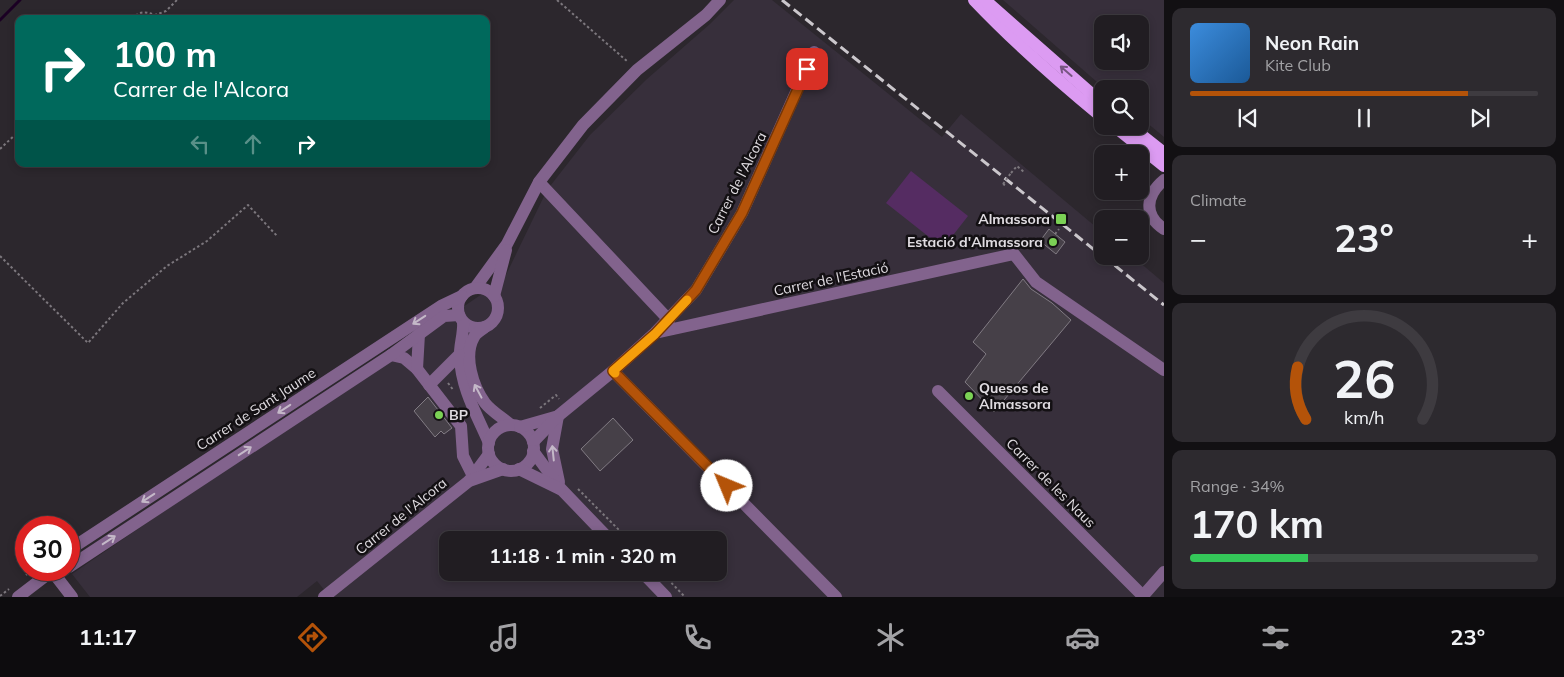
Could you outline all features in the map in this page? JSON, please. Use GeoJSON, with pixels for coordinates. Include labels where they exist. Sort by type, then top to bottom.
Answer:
{"type":"FeatureCollection","features":[{"type":"Feature","properties":{"kind":"main road"},"geometry":{"type":"LineString","coordinates":[[967,0],[988,22],[1008,36]]}},
{"type":"Feature","properties":{"kind":"main road"},"geometry":{"type":"LineString","coordinates":[[974,0],[1008,36],[1094,110]]}},
{"type":"Feature","properties":{"kind":"main road"},"geometry":{"type":"LineString","coordinates":[[985,0],[1094,96]]}},
{"type":"Feature","properties":{"kind":"main road"},"geometry":{"type":"LineString","coordinates":[[992,0],[1009,22]]}},
{"type":"Feature","properties":{"kind":"main road"},"geometry":{"type":"LineString","coordinates":[[1125,135],[1164,166]]}},
{"type":"Feature","properties":{"kind":"main road"},"geometry":{"type":"LineString","coordinates":[[1141,135],[1164,153]]}},
{"type":"Feature","properties":{"kind":"street"},"geometry":{"type":"LineString","coordinates":[[533,446],[528,463],[514,471],[503,469],[496,465],[486,453],[480,422],[465,391],[462,377],[460,355],[464,333],[458,308],[462,296],[465,292],[475,288],[508,244],[540,182],[583,125],[637,70],[706,15],[720,0]]}},
{"type":"Feature","properties":{"kind":"street","name":"Carrer de l'Alcora"},"geometry":{"type":"LineString","coordinates":[[533,446],[562,412],[655,334],[696,290],[742,213],[814,52]]}},
{"type":"Feature","properties":{"kind":"street"},"geometry":{"type":"LineString","coordinates":[[1164,180],[1154,188],[1149,199],[1150,210],[1155,221],[1164,229]]}},
{"type":"Feature","properties":{"kind":"street"},"geometry":{"type":"LineString","coordinates":[[540,182],[669,320]]}},
{"type":"Feature","properties":{"kind":"street"},"geometry":{"type":"LineString","coordinates":[[494,296],[508,244]]}},
{"type":"Feature","properties":{"kind":"street","name":"Carrer de l'Estació"},"geometry":{"type":"LineString","coordinates":[[655,334],[1014,254],[1036,282],[1164,370]]}},
{"type":"Feature","properties":{"kind":"street"},"geometry":{"type":"LineString","coordinates":[[475,288],[486,290],[497,301],[497,314],[494,319],[474,336],[469,354],[472,377],[485,404],[528,433],[533,446],[561,489],[601,531]]}},
{"type":"Feature","properties":{"kind":"street","name":"Carrer de Sant Jaume"},"geometry":{"type":"LineString","coordinates":[[80,543],[441,306],[462,296]]}},
{"type":"Feature","properties":{"kind":"street","name":"Carrer de Sant Jaume"},"geometry":{"type":"LineString","coordinates":[[80,560],[391,355],[444,316],[461,319]]}},
{"type":"Feature","properties":{"kind":"street"},"geometry":{"type":"LineString","coordinates":[[461,319],[474,328],[485,327]]}},
{"type":"Feature","properties":{"kind":"street"},"geometry":{"type":"LineString","coordinates":[[417,369],[419,334]]}},
{"type":"Feature","properties":{"kind":"street"},"geometry":{"type":"LineString","coordinates":[[391,355],[404,358],[417,369],[461,426],[463,456],[471,479]]}},
{"type":"Feature","properties":{"kind":"street"},"geometry":{"type":"LineString","coordinates":[[429,385],[460,355]]}},
{"type":"Feature","properties":{"kind":"street"},"geometry":{"type":"LineString","coordinates":[[613,371],[836,597]]}},
{"type":"Feature","properties":{"kind":"street","name":"Carrer de les Naus"},"geometry":{"type":"LineString","coordinates":[[938,391],[1142,596]]}},
{"type":"Feature","properties":{"kind":"street"},"geometry":{"type":"LineString","coordinates":[[561,489],[552,449],[562,412]]}},
{"type":"Feature","properties":{"kind":"street","name":"Carrer de l'Alcora"},"geometry":{"type":"LineString","coordinates":[[516,426],[562,412]]}},
{"type":"Feature","properties":{"kind":"street"},"geometry":{"type":"LineString","coordinates":[[461,426],[480,422]]}},
{"type":"Feature","properties":{"kind":"street"},"geometry":{"type":"LineString","coordinates":[[471,479],[497,430],[516,426]]}},
{"type":"Feature","properties":{"kind":"street"},"geometry":{"type":"LineString","coordinates":[[463,456],[486,453]]}},
{"type":"Feature","properties":{"kind":"street","name":"Carrer de l'Alcora"},"geometry":{"type":"LineString","coordinates":[[324,597],[471,479],[503,469]]}},
{"type":"Feature","properties":{"kind":"street"},"geometry":{"type":"LineString","coordinates":[[519,469],[561,489]]}},
{"type":"Feature","properties":{"kind":"street"},"geometry":{"type":"LineString","coordinates":[[1142,596],[1164,572]]}},
{"type":"Feature","properties":{"kind":"street"},"geometry":{"type":"LineString","coordinates":[[18,597],[41,581]]}},
{"type":"Feature","properties":{"kind":"street"},"geometry":{"type":"LineString","coordinates":[[63,581],[72,597]]}},
{"type":"Feature","properties":{"kind":"street"},"geometry":{"type":"LineString","coordinates":[[651,581],[666,597]]}},
{"type":"Feature","properties":{"kind":"path"},"geometry":{"type":"LineString","coordinates":[[136,15],[147,12],[155,15],[166,11],[177,0]]}},
{"type":"Feature","properties":{"kind":"path"},"geometry":{"type":"LineString","coordinates":[[557,0],[637,70]]}},
{"type":"Feature","properties":{"kind":"path"},"geometry":{"type":"LineString","coordinates":[[0,149],[15,135]]}},
{"type":"Feature","properties":{"kind":"path"},"geometry":{"type":"LineString","coordinates":[[1004,185],[1017,166],[1024,172]]}},
{"type":"Feature","properties":{"kind":"path"},"geometry":{"type":"LineString","coordinates":[[0,256],[88,343],[123,304],[167,266],[207,241],[248,205],[278,237]]}},
{"type":"Feature","properties":{"kind":"path"},"geometry":{"type":"LineString","coordinates":[[1055,234],[1059,229]]}},
{"type":"Feature","properties":{"kind":"path"},"geometry":{"type":"LineString","coordinates":[[441,373],[456,394],[465,391]]}},
{"type":"Feature","properties":{"kind":"path"},"geometry":{"type":"LineString","coordinates":[[537,411],[556,395],[562,412]]}},
{"type":"Feature","properties":{"kind":"path"},"geometry":{"type":"LineString","coordinates":[[670,581],[685,597]]}},
{"type":"Feature","properties":{"kind":"shaded area"},"geometry":{"type":"Polygon","coordinates":[[[734,0],[772,0],[942,137],[961,114],[1094,225],[1094,265],[1143,265],[1164,283],[1164,597],[330,597],[317,581],[297,597],[90,597],[77,581],[80,581],[80,569],[504,279],[547,190],[590,135],[647,79],[710,24],[734,0]]]}},
{"type":"Feature","properties":{"kind":"shaded area"},"geometry":{"type":"Polygon","coordinates":[[[1003,0],[1164,0],[1164,137],[1149,124],[1149,80],[1095,80],[1003,0]]]}},
{"type":"Feature","properties":{"kind":"shaded area"},"geometry":{"type":"Polygon","coordinates":[[[911,171],[968,216],[943,248],[886,203],[911,171]]]}},
{"type":"Feature","properties":{"kind":"building","name":"Estació d'Almassora"},"geometry":{"type":"Polygon","coordinates":[[[1049,229],[1065,242],[1056,254],[1040,241],[1049,229]]]}},
{"type":"Feature","properties":{"kind":"building"},"geometry":{"type":"Polygon","coordinates":[[[1023,279],[1031,289],[1052,303],[1071,320],[994,412],[965,382],[986,354],[973,342],[1023,279]]]}},
{"type":"Feature","properties":{"kind":"building"},"geometry":{"type":"Polygon","coordinates":[[[428,397],[452,428],[444,434],[441,431],[435,437],[414,411],[428,397]]]}},
{"type":"Feature","properties":{"kind":"building"},"geometry":{"type":"Polygon","coordinates":[[[613,418],[633,440],[600,471],[581,449],[613,418]]]}},
{"type":"Feature","properties":{"kind":"waterway"},"geometry":{"type":"LineString","coordinates":[[0,20],[20,0]]}},
{"type":"Feature","properties":{"kind":"railway"},"geometry":{"type":"LineString","coordinates":[[782,0],[1094,250]]}},
{"type":"Feature","properties":{"kind":"railway"},"geometry":{"type":"LineString","coordinates":[[1114,265],[1164,305]]}},
{"type":"Feature","properties":{"kind":"slow traffic"},"geometry":{"type":"LineString","coordinates":[[615,373],[613,371],[655,334],[687,300]]}},
{"type":"Feature","properties":{"kind":"place","name":"Almassora"},"geometry":{"type":"Point","coordinates":[1061,219]}},
{"type":"Feature","properties":{"kind":"place","name":"Estació d'Almassora"},"geometry":{"type":"Point","coordinates":[1053,242]}},
{"type":"Feature","properties":{"kind":"place","name":"Quesos de Almassora"},"geometry":{"type":"Point","coordinates":[969,396]}},
{"type":"Feature","properties":{"kind":"place","name":"BP"},"geometry":{"type":"Point","coordinates":[439,415]}},
{"type":"Feature","properties":{"kind":"route"},"geometry":{"type":"LineString","coordinates":[[727,486],[613,371],[655,334],[696,290],[742,213],[807,69]]}}]}
